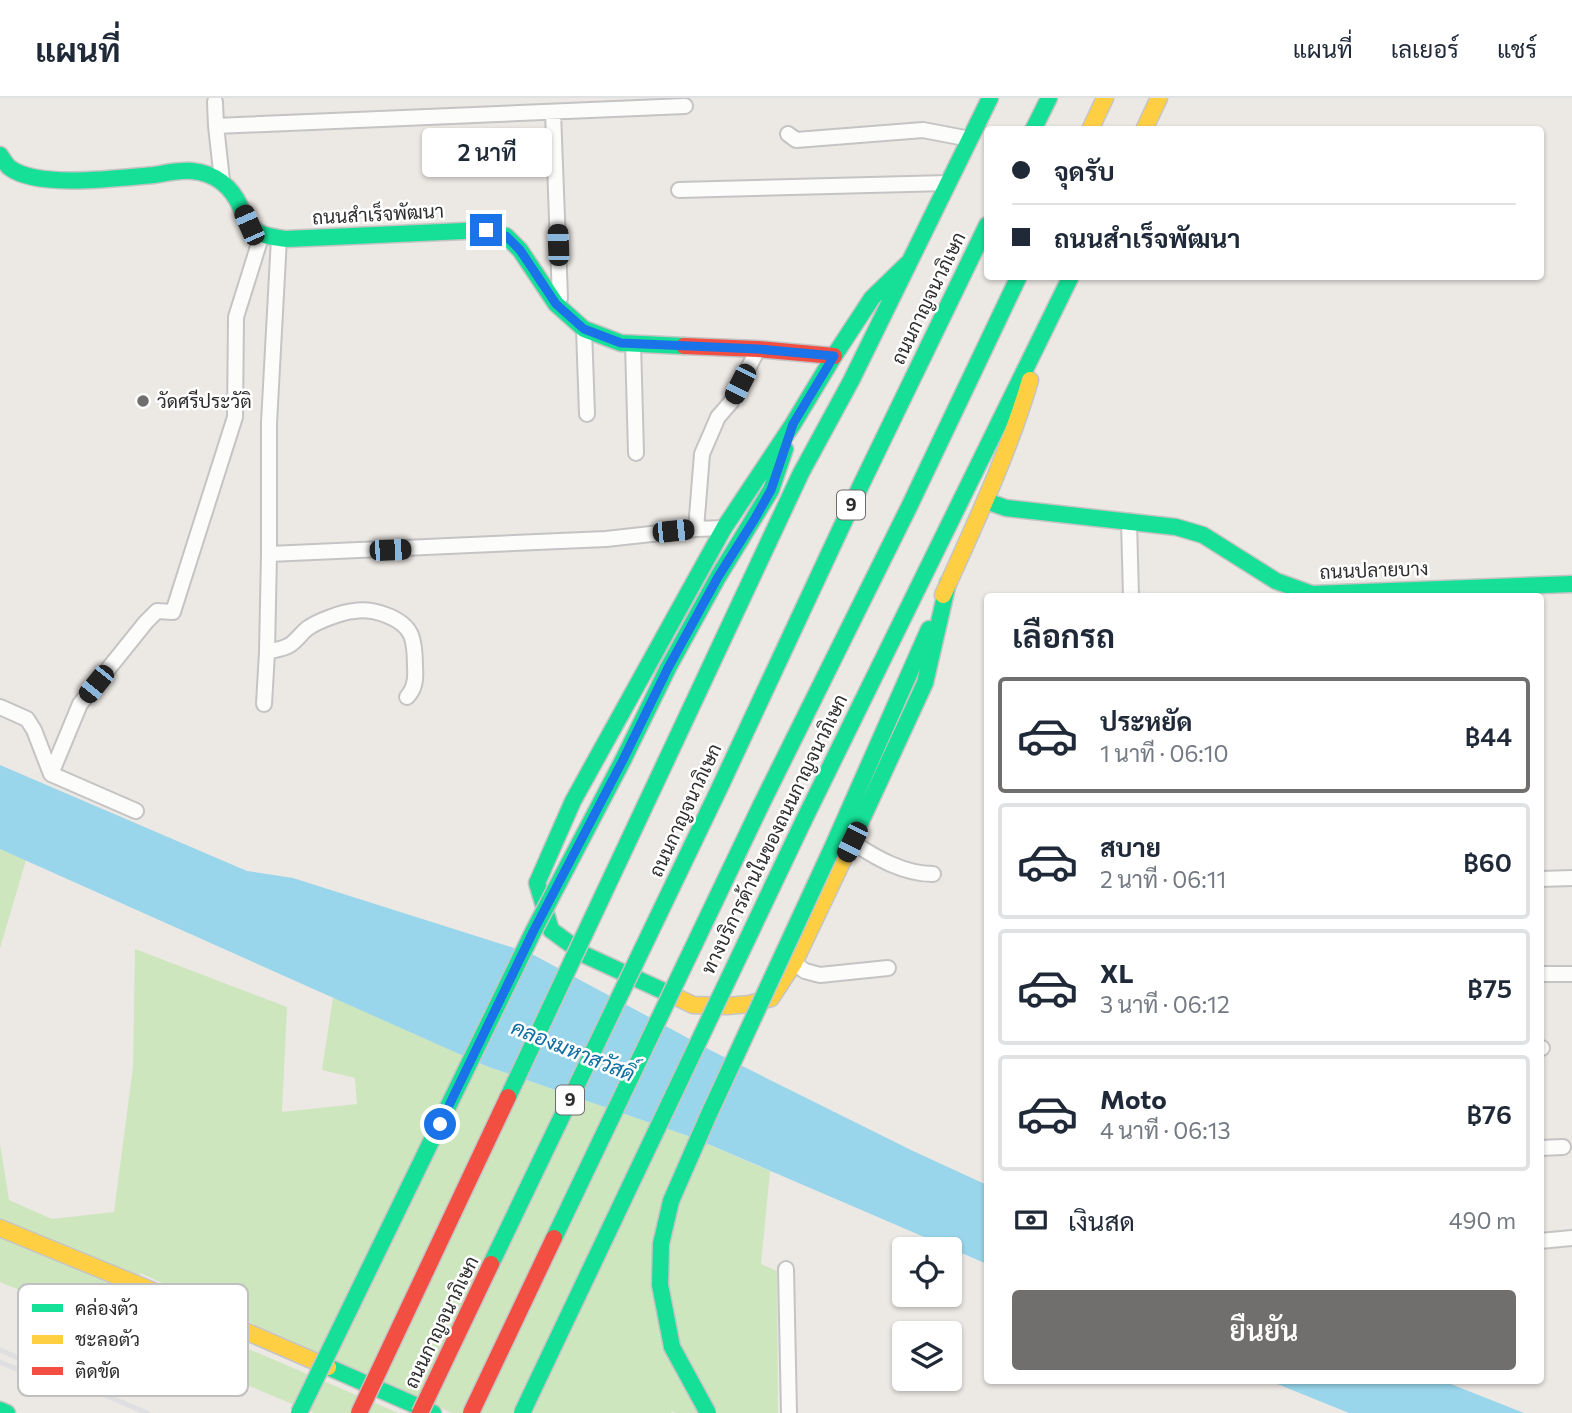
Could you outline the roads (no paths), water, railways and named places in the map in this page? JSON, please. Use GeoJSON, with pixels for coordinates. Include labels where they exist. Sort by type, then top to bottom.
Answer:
{"type":"FeatureCollection","features":[{"type":"Feature","properties":{"kind":"main road"},"geometry":{"type":"LineString","coordinates":[[359,1413],[801,473],[851,381],[989,98]]}},
{"type":"Feature","properties":{"kind":"main road"},"geometry":{"type":"LineString","coordinates":[[1035,126],[1049,98]]}},
{"type":"Feature","properties":{"kind":"main road"},"geometry":{"type":"LineString","coordinates":[[1092,126],[1105,98]]}},
{"type":"Feature","properties":{"kind":"main road"},"geometry":{"type":"LineString","coordinates":[[1146,126],[1159,98]]}},
{"type":"Feature","properties":{"kind":"main road"},"geometry":{"type":"LineString","coordinates":[[3,167],[26,175],[74,181],[191,171],[208,174],[222,180],[237,198],[249,225],[262,234]]}},
{"type":"Feature","properties":{"kind":"main road","name":"ถนนสำเร็จพัฒนา"},"geometry":{"type":"LineString","coordinates":[[262,234],[286,239],[486,230],[506,236],[520,250],[556,304],[584,329],[621,343],[758,349],[834,356]]}},
{"type":"Feature","properties":{"kind":"main road","name":"ถนนกาญจนาภิเษก"},"geometry":{"type":"LineString","coordinates":[[421,1413],[984,231]]}},
{"type":"Feature","properties":{"kind":"main road"},"geometry":{"type":"LineString","coordinates":[[908,264],[872,298],[724,528],[573,801],[537,883],[551,930],[585,955],[693,1005],[750,1004],[771,998],[794,963],[925,684],[948,583]]}},
{"type":"Feature","properties":{"kind":"main road","name":"9"},"geometry":{"type":"LineString","coordinates":[[471,1413],[761,805],[909,507],[1017,280]]}},
{"type":"Feature","properties":{"kind":"main road","name":"ทางบริการด้านในของถนนกาญจนาภิเษก"},"geometry":{"type":"LineString","coordinates":[[522,1413],[803,822],[1069,280]]}},
{"type":"Feature","properties":{"kind":"main road"},"geometry":{"type":"LineString","coordinates":[[708,1413],[672,1347],[660,1285],[661,1244],[671,1200],[892,715],[986,500],[1021,415],[1042,337]]}},
{"type":"Feature","properties":{"kind":"main road"},"geometry":{"type":"LineString","coordinates":[[299,1413],[527,944],[668,668],[771,490],[793,424]]}},
{"type":"Feature","properties":{"kind":"main road","name":"ถนนปลายบาง"},"geometry":{"type":"LineString","coordinates":[[986,500],[1006,508],[1176,527],[1203,535],[1276,581],[1309,593]]}},
{"type":"Feature","properties":{"kind":"main road"},"geometry":{"type":"LineString","coordinates":[[923,575],[971,531]]}},
{"type":"Feature","properties":{"kind":"main road","name":"ถนนปลายบาง"},"geometry":{"type":"LineString","coordinates":[[1338,593],[1572,584]]}},
{"type":"Feature","properties":{"kind":"main road"},"geometry":{"type":"LineString","coordinates":[[0,1228],[136,1284]]}},
{"type":"Feature","properties":{"kind":"main road"},"geometry":{"type":"LineString","coordinates":[[248,1332],[434,1413]]}},
{"type":"Feature","properties":{"kind":"main road"},"geometry":{"type":"LineString","coordinates":[[0,1410],[7,1413]]}},
{"type":"Feature","properties":{"kind":"street"},"geometry":{"type":"LineString","coordinates":[[215,102],[222,180]]}},
{"type":"Feature","properties":{"kind":"street"},"geometry":{"type":"LineString","coordinates":[[216,126],[685,106]]}},
{"type":"Feature","properties":{"kind":"street"},"geometry":{"type":"LineString","coordinates":[[553,112],[560,298],[556,304]]}},
{"type":"Feature","properties":{"kind":"street"},"geometry":{"type":"LineString","coordinates":[[788,134],[796,140],[923,130],[970,139]]}},
{"type":"Feature","properties":{"kind":"street"},"geometry":{"type":"LineString","coordinates":[[678,190],[948,183]]}},
{"type":"Feature","properties":{"kind":"street"},"geometry":{"type":"LineString","coordinates":[[51,774],[80,704],[146,622],[158,611],[173,612],[235,417],[236,317],[262,234]]}},
{"type":"Feature","properties":{"kind":"street"},"geometry":{"type":"LineString","coordinates":[[264,704],[270,554],[269,423],[279,238]]}},
{"type":"Feature","properties":{"kind":"street"},"geometry":{"type":"LineString","coordinates":[[584,329],[587,414]]}},
{"type":"Feature","properties":{"kind":"street"},"geometry":{"type":"LineString","coordinates":[[634,343],[636,453]]}},
{"type":"Feature","properties":{"kind":"street"},"geometry":{"type":"LineString","coordinates":[[696,529],[702,454],[718,417],[730,402],[758,349]]}},
{"type":"Feature","properties":{"kind":"street"},"geometry":{"type":"LineString","coordinates":[[1129,522],[1131,593]]}},
{"type":"Feature","properties":{"kind":"street"},"geometry":{"type":"LineString","coordinates":[[270,554],[606,539],[724,528]]}},
{"type":"Feature","properties":{"kind":"street"},"geometry":{"type":"LineString","coordinates":[[267,652],[289,645],[319,622],[344,613],[378,613],[400,622],[411,634],[416,676],[413,691],[407,697]]}},
{"type":"Feature","properties":{"kind":"street"},"geometry":{"type":"LineString","coordinates":[[0,707],[27,719],[51,774],[136,811]]}},
{"type":"Feature","properties":{"kind":"street"},"geometry":{"type":"LineString","coordinates":[[852,842],[902,869],[918,874],[933,874]]}},
{"type":"Feature","properties":{"kind":"street"},"geometry":{"type":"LineString","coordinates":[[1544,879],[1572,877]]}},
{"type":"Feature","properties":{"kind":"street"},"geometry":{"type":"LineString","coordinates":[[794,963],[805,971],[820,975],[888,968]]}},
{"type":"Feature","properties":{"kind":"street"},"geometry":{"type":"LineString","coordinates":[[1544,974],[1572,974]]}},
{"type":"Feature","properties":{"kind":"street"},"geometry":{"type":"LineString","coordinates":[[1544,1148],[1563,1147]]}},
{"type":"Feature","properties":{"kind":"street"},"geometry":{"type":"LineString","coordinates":[[1544,1241],[1572,1238]]}},
{"type":"Feature","properties":{"kind":"street"},"geometry":{"type":"LineString","coordinates":[[786,1269],[789,1413]]}},
{"type":"Feature","properties":{"kind":"water","name":"คลองมหาสวัสดิ์"},"geometry":{"type":"Polygon","coordinates":[[[0,765],[247,871],[293,878],[530,953],[712,1051],[984,1184],[984,1263],[962,1253],[962,1237],[924,1237],[694,1138],[486,1066],[0,849],[0,765]]]}},
{"type":"Feature","properties":{"kind":"water"},"geometry":{"type":"Polygon","coordinates":[[[1277,1384],[1451,1384],[1524,1413],[1349,1413],[1277,1384]]]}},
{"type":"Feature","properties":{"kind":"railway"},"geometry":{"type":"LineString","coordinates":[[0,1350],[18,1358]]}},
{"type":"Feature","properties":{"kind":"railway"},"geometry":{"type":"LineString","coordinates":[[0,1362],[18,1370]]}},
{"type":"Feature","properties":{"kind":"railway"},"geometry":{"type":"LineString","coordinates":[[107,1396],[147,1413]]}},
{"type":"Feature","properties":{"kind":"place","name":"วัดศรีประวัติ"},"geometry":{"type":"Point","coordinates":[143,401]}}]}
